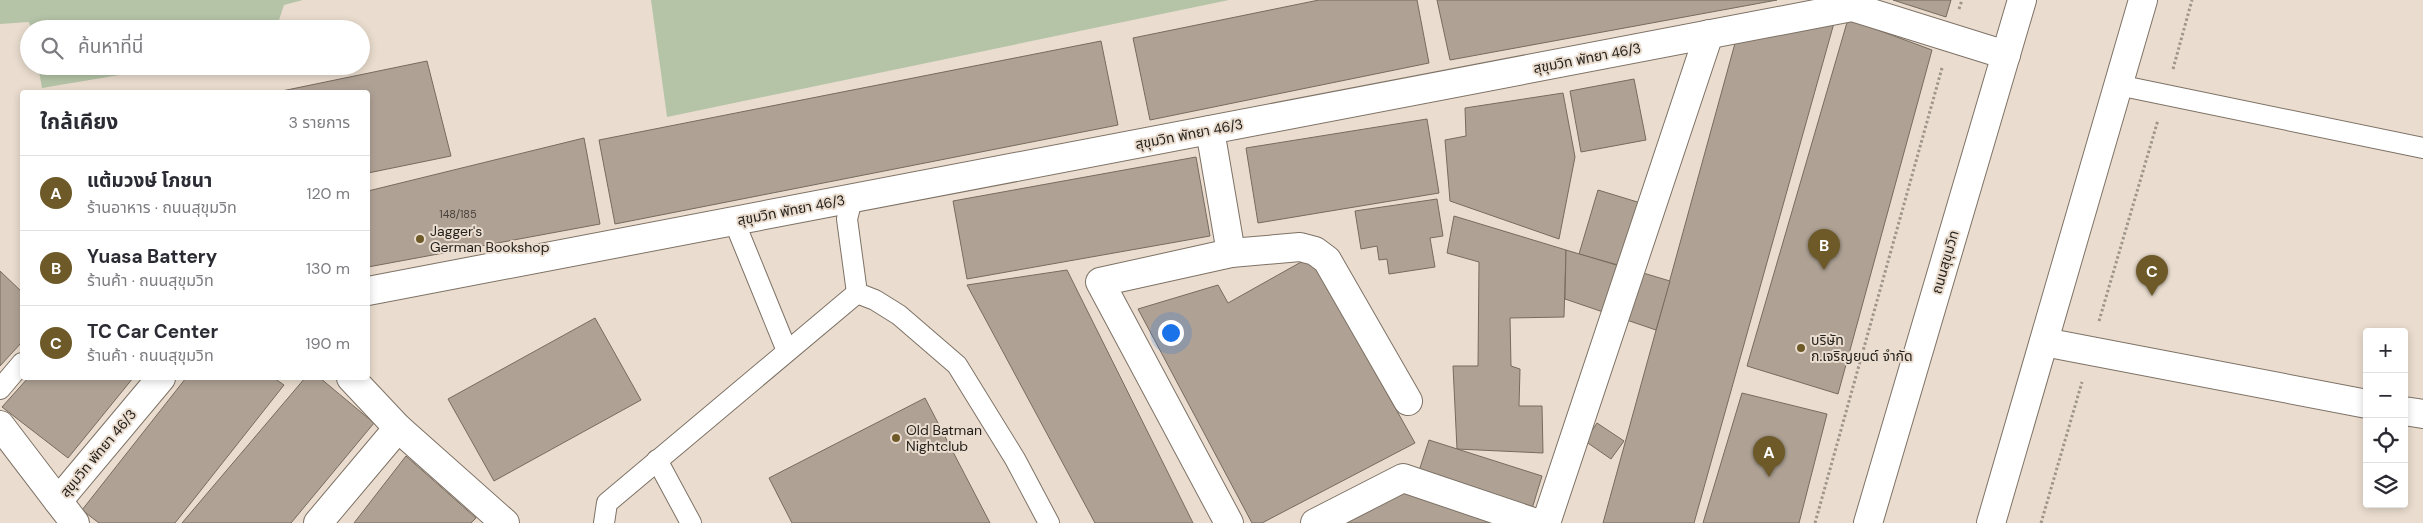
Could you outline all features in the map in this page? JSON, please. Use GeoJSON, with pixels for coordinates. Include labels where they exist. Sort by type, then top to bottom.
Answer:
{"type":"FeatureCollection","features":[{"type":"Feature","properties":{"kind":"main road","name":"ถนนสุขุมวิท"},"geometry":{"type":"LineString","coordinates":[[1868,523],[2022,0]]}},
{"type":"Feature","properties":{"kind":"main road"},"geometry":{"type":"LineString","coordinates":[[1991,523],[2143,0]]}},
{"type":"Feature","properties":{"kind":"main road","name":"สุขุมวิท พัทยา 46/3"},"geometry":{"type":"LineString","coordinates":[[370,291],[1852,7],[2006,55]]}},
{"type":"Feature","properties":{"kind":"main road"},"geometry":{"type":"LineString","coordinates":[[1546,523],[1709,34]]}},
{"type":"Feature","properties":{"kind":"main road"},"geometry":{"type":"LineString","coordinates":[[1210,130],[1230,253]]}},
{"type":"Feature","properties":{"kind":"main road"},"geometry":{"type":"LineString","coordinates":[[1229,523],[1100,282],[1230,253],[1300,247],[1315,251],[1327,260],[1408,400]]}},
{"type":"Feature","properties":{"kind":"main road"},"geometry":{"type":"LineString","coordinates":[[2044,342],[2363,403]]}},
{"type":"Feature","properties":{"kind":"main road","name":"สุขุมวิท พัทยา 46/3"},"geometry":{"type":"LineString","coordinates":[[0,425],[58,501],[159,380]]}},
{"type":"Feature","properties":{"kind":"main road"},"geometry":{"type":"LineString","coordinates":[[353,380],[398,428],[505,523]]}},
{"type":"Feature","properties":{"kind":"main road"},"geometry":{"type":"LineString","coordinates":[[2408,412],[2423,414]]}},
{"type":"Feature","properties":{"kind":"main road"},"geometry":{"type":"LineString","coordinates":[[318,523],[398,428]]}},
{"type":"Feature","properties":{"kind":"main road"},"geometry":{"type":"LineString","coordinates":[[1315,523],[1403,478],[1536,523]]}},
{"type":"Feature","properties":{"kind":"main road"},"geometry":{"type":"LineString","coordinates":[[58,501],[75,523]]}},
{"type":"Feature","properties":{"kind":"lane"},"geometry":{"type":"LineString","coordinates":[[2118,85],[2423,148]]}},
{"type":"Feature","properties":{"kind":"lane"},"geometry":{"type":"LineString","coordinates":[[852,198],[847,219],[857,293]]}},
{"type":"Feature","properties":{"kind":"lane"},"geometry":{"type":"LineString","coordinates":[[734,221],[788,351]]}},
{"type":"Feature","properties":{"kind":"lane"},"geometry":{"type":"LineString","coordinates":[[604,523],[607,503],[857,293]]}},
{"type":"Feature","properties":{"kind":"lane"},"geometry":{"type":"LineString","coordinates":[[857,293],[875,300],[899,315],[957,365],[1015,459],[1049,523]]}},
{"type":"Feature","properties":{"kind":"lane"},"geometry":{"type":"LineString","coordinates":[[0,388],[20,365]]}},
{"type":"Feature","properties":{"kind":"lane"},"geometry":{"type":"LineString","coordinates":[[657,460],[691,523]]}},
{"type":"Feature","properties":{"kind":"path"},"geometry":{"type":"LineString","coordinates":[[1815,523],[1962,0]]}},
{"type":"Feature","properties":{"kind":"path"},"geometry":{"type":"LineString","coordinates":[[2041,523],[2192,0]]}},
{"type":"Feature","properties":{"kind":"green space"},"geometry":{"type":"Polygon","coordinates":[[[0,0],[303,0],[284,5],[279,20],[20,20],[20,23],[0,24],[0,0]]]}},
{"type":"Feature","properties":{"kind":"green space"},"geometry":{"type":"Polygon","coordinates":[[[651,0],[1229,0],[667,117],[651,0]]]}},
{"type":"Feature","properties":{"kind":"green space"},"geometry":{"type":"Polygon","coordinates":[[[40,75],[119,75],[42,88],[40,75]]]}},
{"type":"Feature","properties":{"kind":"building"},"geometry":{"type":"Polygon","coordinates":[[[1319,0],[1417,0],[1429,63],[1150,120],[1133,38],[1319,0]]]}},
{"type":"Feature","properties":{"kind":"building"},"geometry":{"type":"Polygon","coordinates":[[[1437,0],[1777,0],[1450,60],[1437,0]]]}},
{"type":"Feature","properties":{"kind":"building"},"geometry":{"type":"Polygon","coordinates":[[[1893,0],[1951,0],[1946,17],[1893,0]]]}},
{"type":"Feature","properties":{"kind":"building"},"geometry":{"type":"Polygon","coordinates":[[[1848,19],[1932,50],[1838,394],[1747,366],[1848,19]]]}},
{"type":"Feature","properties":{"kind":"building"},"geometry":{"type":"Polygon","coordinates":[[[1834,23],[1694,523],[1603,523],[1737,36],[1834,23]]]}},
{"type":"Feature","properties":{"kind":"building"},"geometry":{"type":"Polygon","coordinates":[[[1101,41],[1118,125],[615,224],[599,140],[1101,41]]]}},
{"type":"Feature","properties":{"kind":"building"},"geometry":{"type":"Polygon","coordinates":[[[427,61],[451,156],[370,173],[370,90],[287,90],[359,75],[370,75],[370,73],[427,61]]]}},
{"type":"Feature","properties":{"kind":"building"},"geometry":{"type":"Polygon","coordinates":[[[1634,79],[1646,140],[1581,152],[1570,91],[1634,79]]]}},
{"type":"Feature","properties":{"kind":"building"},"geometry":{"type":"Polygon","coordinates":[[[1563,93],[1575,157],[1559,239],[1450,201],[1445,140],[1466,136],[1465,108],[1563,93]]]}},
{"type":"Feature","properties":{"kind":"building"},"geometry":{"type":"Polygon","coordinates":[[[1427,119],[1439,193],[1258,223],[1246,148],[1427,119]]]}},
{"type":"Feature","properties":{"kind":"building"},"geometry":{"type":"Polygon","coordinates":[[[584,138],[600,224],[370,267],[370,191],[584,138]]]}},
{"type":"Feature","properties":{"kind":"building"},"geometry":{"type":"Polygon","coordinates":[[[1196,157],[1210,236],[967,279],[953,201],[1196,157]]]}},
{"type":"Feature","properties":{"kind":"building"},"geometry":{"type":"Polygon","coordinates":[[[1598,190],[1644,204],[1625,267],[1579,254],[1598,190]]]}},
{"type":"Feature","properties":{"kind":"building"},"geometry":{"type":"Polygon","coordinates":[[[1437,199],[1443,236],[1430,238],[1435,267],[1389,274],[1387,259],[1379,260],[1377,246],[1361,249],[1355,211],[1437,199]]]}},
{"type":"Feature","properties":{"kind":"building"},"geometry":{"type":"Polygon","coordinates":[[[1454,216],[1566,250],[1564,317],[1510,318],[1511,366],[1520,369],[1519,406],[1542,406],[1543,453],[1457,449],[1453,366],[1478,366],[1479,262],[1447,253],[1454,216]]]}},
{"type":"Feature","properties":{"kind":"building"},"geometry":{"type":"Polygon","coordinates":[[[1566,250],[1670,281],[1656,330],[1565,299],[1566,250]]]}},
{"type":"Feature","properties":{"kind":"building"},"geometry":{"type":"Polygon","coordinates":[[[1310,257],[1415,443],[1262,523],[1252,523],[1138,309],[1218,285],[1228,303],[1310,257]]]}},
{"type":"Feature","properties":{"kind":"building"},"geometry":{"type":"Polygon","coordinates":[[[1067,270],[1193,523],[1095,523],[967,285],[1067,270]]]}},
{"type":"Feature","properties":{"kind":"building"},"geometry":{"type":"Polygon","coordinates":[[[0,271],[20,290],[20,344],[0,366],[0,271]]]}},
{"type":"Feature","properties":{"kind":"building"},"geometry":{"type":"Polygon","coordinates":[[[595,318],[641,400],[494,481],[448,399],[595,318]]]}},
{"type":"Feature","properties":{"kind":"building"},"geometry":{"type":"Polygon","coordinates":[[[26,380],[131,380],[68,458],[2,407],[26,380]]]}},
{"type":"Feature","properties":{"kind":"building"},"geometry":{"type":"Polygon","coordinates":[[[184,380],[277,380],[284,385],[175,523],[99,523],[82,510],[184,380]]]}},
{"type":"Feature","properties":{"kind":"building"},"geometry":{"type":"Polygon","coordinates":[[[303,380],[322,380],[374,423],[291,523],[182,523],[303,380]]]}},
{"type":"Feature","properties":{"kind":"building"},"geometry":{"type":"Polygon","coordinates":[[[1742,393],[1827,414],[1799,523],[1703,523],[1742,393]]]}},
{"type":"Feature","properties":{"kind":"building","name":"Old Batman Nightclub"},"geometry":{"type":"Polygon","coordinates":[[[925,398],[990,523],[792,523],[769,478],[925,398]]]}},
{"type":"Feature","properties":{"kind":"building"},"geometry":{"type":"Polygon","coordinates":[[[1597,423],[1624,441],[1611,459],[1585,441],[1597,423]]]}},
{"type":"Feature","properties":{"kind":"building"},"geometry":{"type":"Polygon","coordinates":[[[1429,440],[1542,476],[1531,512],[1417,477],[1429,440]]]}},
{"type":"Feature","properties":{"kind":"building"},"geometry":{"type":"Polygon","coordinates":[[[406,456],[476,518],[471,523],[354,523],[406,456]]]}},
{"type":"Feature","properties":{"kind":"building"},"geometry":{"type":"Polygon","coordinates":[[[1407,489],[1505,523],[1342,523],[1407,489]]]}},
{"type":"Feature","properties":{"kind":"place","name":"Jagger's German Bookshop"},"geometry":{"type":"Point","coordinates":[420,239]}},
{"type":"Feature","properties":{"kind":"place","name":"Yuasa Battery"},"geometry":{"type":"Point","coordinates":[1824,270]}},
{"type":"Feature","properties":{"kind":"place","name":"TC Car Center"},"geometry":{"type":"Point","coordinates":[2152,296]}},
{"type":"Feature","properties":{"kind":"place","name":"บริษัท ก.เจริญยนต์ จำกัด"},"geometry":{"type":"Point","coordinates":[1801,348]}},
{"type":"Feature","properties":{"kind":"place","name":"Old Batman Nightclub"},"geometry":{"type":"Point","coordinates":[896,438]}},
{"type":"Feature","properties":{"kind":"place","name":"แต้มวงษ์ โภชนา"},"geometry":{"type":"Point","coordinates":[1769,477]}}]}
